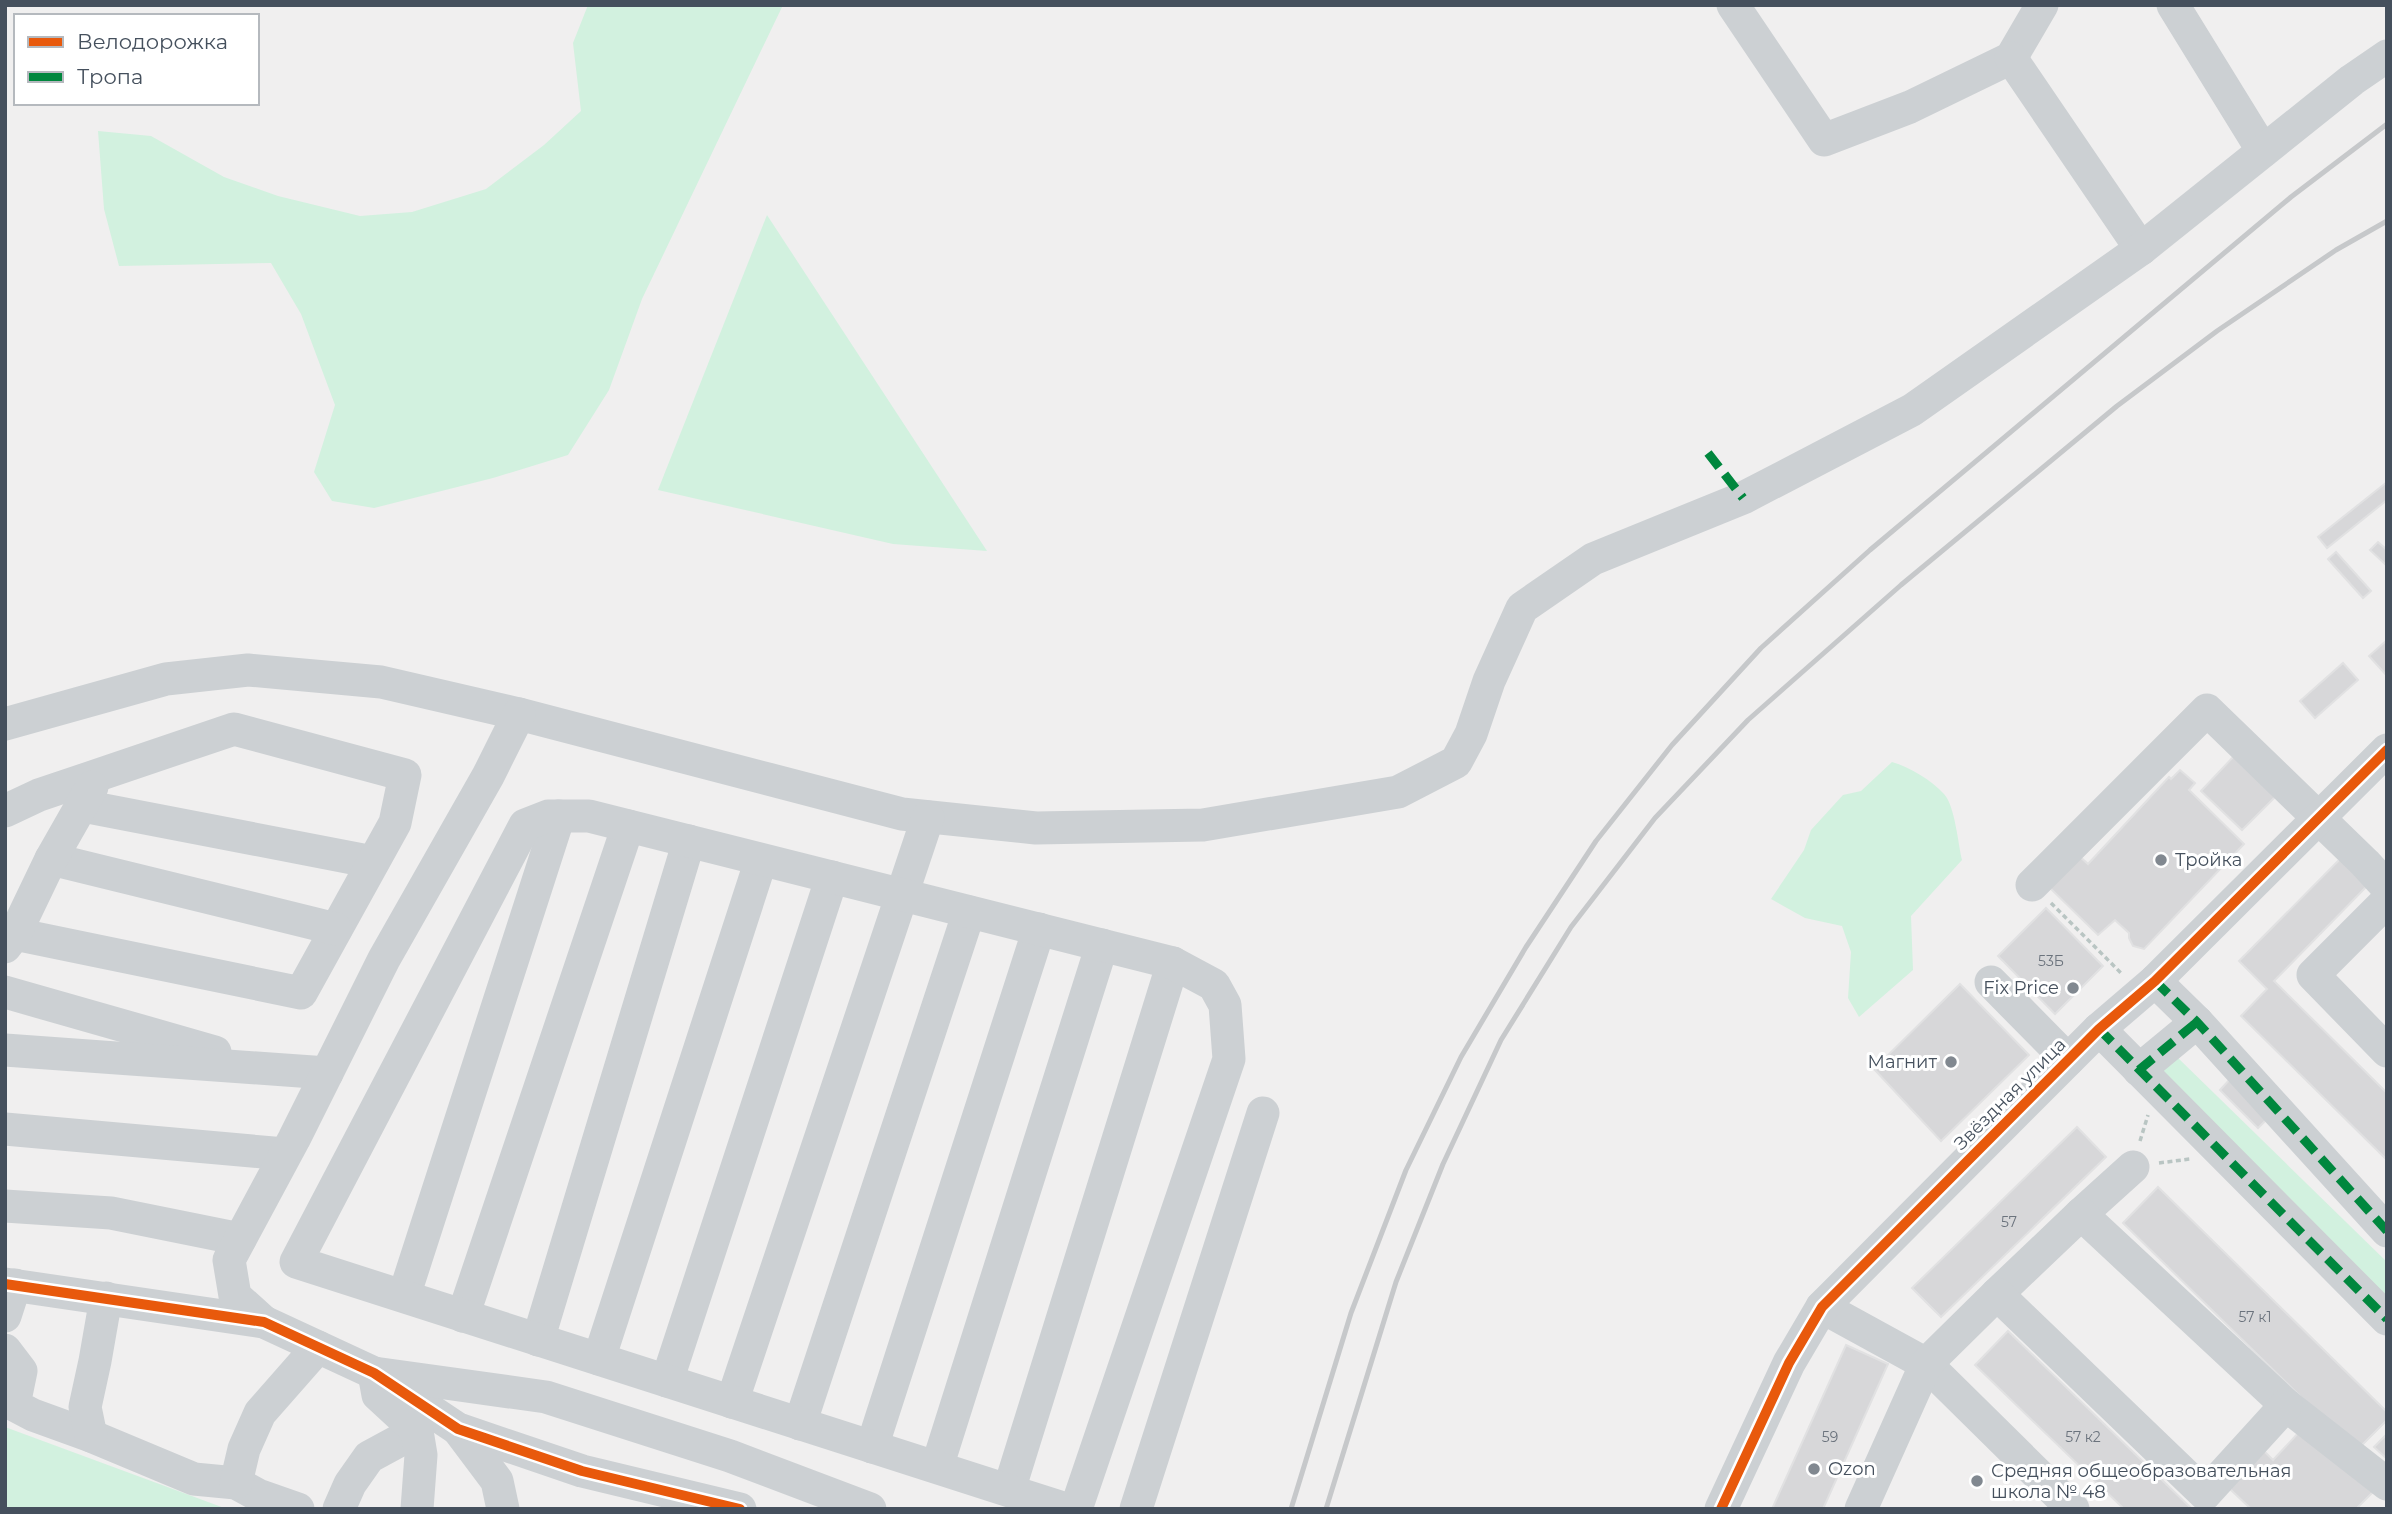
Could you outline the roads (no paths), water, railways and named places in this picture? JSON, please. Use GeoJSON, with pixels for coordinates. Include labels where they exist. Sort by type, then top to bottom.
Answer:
{"type":"FeatureCollection","features":[{"type":"Feature","properties":{"kind":"street"},"geometry":{"type":"LineString","coordinates":[[1734,5],[1824,140],[1910,107],[2011,58],[2042,5]]}},
{"type":"Feature","properties":{"kind":"street"},"geometry":{"type":"LineString","coordinates":[[2173,5],[2263,151]]}},
{"type":"Feature","properties":{"kind":"street"},"geometry":{"type":"LineString","coordinates":[[5,724],[166,679],[248,670],[381,682],[519,714],[902,814],[928,817],[1036,828],[1203,825],[1398,792],[1456,762],[1471,734],[1489,681],[1522,608],[1593,559],[1743,498],[1912,410],[2141,249],[2352,80],[2387,56]]}},
{"type":"Feature","properties":{"kind":"street"},"geometry":{"type":"LineString","coordinates":[[2011,58],[2141,249]]}},
{"type":"Feature","properties":{"kind":"street"},"geometry":{"type":"LineString","coordinates":[[2032,885],[2207,710],[2387,887]]}},
{"type":"Feature","properties":{"kind":"street"},"geometry":{"type":"LineString","coordinates":[[264,1322],[235,1296],[229,1260],[384,959],[488,776],[519,714]]}},
{"type":"Feature","properties":{"kind":"street"},"geometry":{"type":"LineString","coordinates":[[5,811],[39,795],[98,775],[234,729],[405,775],[395,823],[301,993],[10,941],[51,859],[98,775]]}},
{"type":"Feature","properties":{"kind":"street","name":"Звёздная улица"},"geometry":{"type":"LineString","coordinates":[[1721,1509],[1789,1363],[1822,1307],[2099,1029],[2148,987],[2387,750]]}},
{"type":"Feature","properties":{"kind":"street"},"geometry":{"type":"LineString","coordinates":[[83,806],[373,862]]}},
{"type":"Feature","properties":{"kind":"street"},"geometry":{"type":"LineString","coordinates":[[1066,1509],[296,1262],[525,825],[548,816],[589,816],[1173,963],[1214,985],[1225,1005],[1229,1059],[1076,1509]]}},
{"type":"Feature","properties":{"kind":"street"},"geometry":{"type":"LineString","coordinates":[[404,1296],[559,816]]}},
{"type":"Feature","properties":{"kind":"street"},"geometry":{"type":"LineString","coordinates":[[732,1402],[928,817]]}},
{"type":"Feature","properties":{"kind":"street"},"geometry":{"type":"LineString","coordinates":[[463,1316],[628,826]]}},
{"type":"Feature","properties":{"kind":"street"},"geometry":{"type":"LineString","coordinates":[[538,1340],[689,841]]}},
{"type":"Feature","properties":{"kind":"street"},"geometry":{"type":"LineString","coordinates":[[51,859],[336,929]]}},
{"type":"Feature","properties":{"kind":"street"},"geometry":{"type":"LineString","coordinates":[[599,1359],[761,860]]}},
{"type":"Feature","properties":{"kind":"street"},"geometry":{"type":"LineString","coordinates":[[667,1381],[832,877]]}},
{"type":"Feature","properties":{"kind":"street"},"geometry":{"type":"LineString","coordinates":[[2387,901],[2314,975],[2387,1051]]}},
{"type":"Feature","properties":{"kind":"street"},"geometry":{"type":"LineString","coordinates":[[800,1424],[969,912]]}},
{"type":"Feature","properties":{"kind":"street"},"geometry":{"type":"LineString","coordinates":[[872,1447],[1039,929]]}},
{"type":"Feature","properties":{"kind":"street"},"geometry":{"type":"LineString","coordinates":[[937,1468],[1102,945]]}},
{"type":"Feature","properties":{"kind":"street"},"geometry":{"type":"LineString","coordinates":[[1009,1490],[1173,963]]}},
{"type":"Feature","properties":{"kind":"street"},"geometry":{"type":"LineString","coordinates":[[1991,982],[2068,1060]]}},
{"type":"Feature","properties":{"kind":"street"},"geometry":{"type":"LineString","coordinates":[[2148,987],[2197,1022],[2387,1231]]}},
{"type":"Feature","properties":{"kind":"street"},"geometry":{"type":"LineString","coordinates":[[5,992],[278,1070]]}},
{"type":"Feature","properties":{"kind":"street"},"geometry":{"type":"LineString","coordinates":[[2148,1078],[2197,1022]]}},
{"type":"Feature","properties":{"kind":"street"},"geometry":{"type":"LineString","coordinates":[[2099,1029],[2387,1320]]}},
{"type":"Feature","properties":{"kind":"street"},"geometry":{"type":"LineString","coordinates":[[5,1049],[327,1073]]}},
{"type":"Feature","properties":{"kind":"street"},"geometry":{"type":"LineString","coordinates":[[1136,1509],[1263,1112]]}},
{"type":"Feature","properties":{"kind":"street"},"geometry":{"type":"LineString","coordinates":[[5,1129],[285,1154]]}},
{"type":"Feature","properties":{"kind":"street"},"geometry":{"type":"LineString","coordinates":[[1861,1509],[1926,1364],[2133,1167]]}},
{"type":"Feature","properties":{"kind":"street"},"geometry":{"type":"LineString","coordinates":[[5,1206],[111,1213],[240,1239]]}},
{"type":"Feature","properties":{"kind":"street"},"geometry":{"type":"LineString","coordinates":[[2081,1214],[2286,1405],[2387,1484]]}},
{"type":"Feature","properties":{"kind":"street"},"geometry":{"type":"LineString","coordinates":[[1997,1294],[2205,1494],[2286,1405]]}},
{"type":"Feature","properties":{"kind":"street"},"geometry":{"type":"LineString","coordinates":[[9,1295],[106,1298],[264,1322],[374,1373],[458,1429],[582,1471],[740,1509]]}},
{"type":"Feature","properties":{"kind":"street"},"geometry":{"type":"LineString","coordinates":[[92,1436],[85,1407],[106,1298]]}},
{"type":"Feature","properties":{"kind":"street"},"geometry":{"type":"LineString","coordinates":[[1822,1307],[1926,1364],[2073,1509]]}},
{"type":"Feature","properties":{"kind":"street"},"geometry":{"type":"LineString","coordinates":[[236,1483],[244,1448],[260,1413],[318,1347]]}},
{"type":"Feature","properties":{"kind":"street"},"geometry":{"type":"LineString","coordinates":[[5,1350],[21,1371],[14,1405],[194,1479],[236,1483],[258,1495],[298,1509]]}},
{"type":"Feature","properties":{"kind":"street"},"geometry":{"type":"LineString","coordinates":[[374,1373],[378,1395],[417,1431],[421,1455],[417,1509]]}},
{"type":"Feature","properties":{"kind":"street"},"geometry":{"type":"LineString","coordinates":[[374,1373],[546,1396],[730,1456],[870,1509]]}},
{"type":"Feature","properties":{"kind":"street"},"geometry":{"type":"LineString","coordinates":[[458,1429],[497,1480],[503,1509]]}},
{"type":"Feature","properties":{"kind":"street"},"geometry":{"type":"LineString","coordinates":[[339,1509],[350,1484],[369,1457],[417,1431]]}},
{"type":"Feature","properties":{"kind":"railway"},"geometry":{"type":"LineString","coordinates":[[1291,1509],[1351,1313],[1406,1170],[1461,1057],[1526,947],[1596,841],[1672,745],[1761,648],[1870,550],[2291,197],[2387,124]]}},
{"type":"Feature","properties":{"kind":"railway"},"geometry":{"type":"LineString","coordinates":[[1326,1509],[1396,1282],[1443,1164],[1501,1040],[1571,927],[1655,818],[1748,720],[1901,585],[2117,406],[2217,331],[2336,250],[2387,221]]}},
{"type":"Feature","properties":{"kind":"place","name":"Тройка"},"geometry":{"type":"Point","coordinates":[2161,860]}},
{"type":"Feature","properties":{"kind":"place","name":"Fix Price"},"geometry":{"type":"Point","coordinates":[2073,988]}},
{"type":"Feature","properties":{"kind":"place","name":"Магнит"},"geometry":{"type":"Point","coordinates":[1951,1062]}},
{"type":"Feature","properties":{"kind":"place","name":"Ozon"},"geometry":{"type":"Point","coordinates":[1814,1469]}},
{"type":"Feature","properties":{"kind":"place","name":"Средняя общеобразовательная школа № 48"},"geometry":{"type":"Point","coordinates":[1977,1481]}}]}
